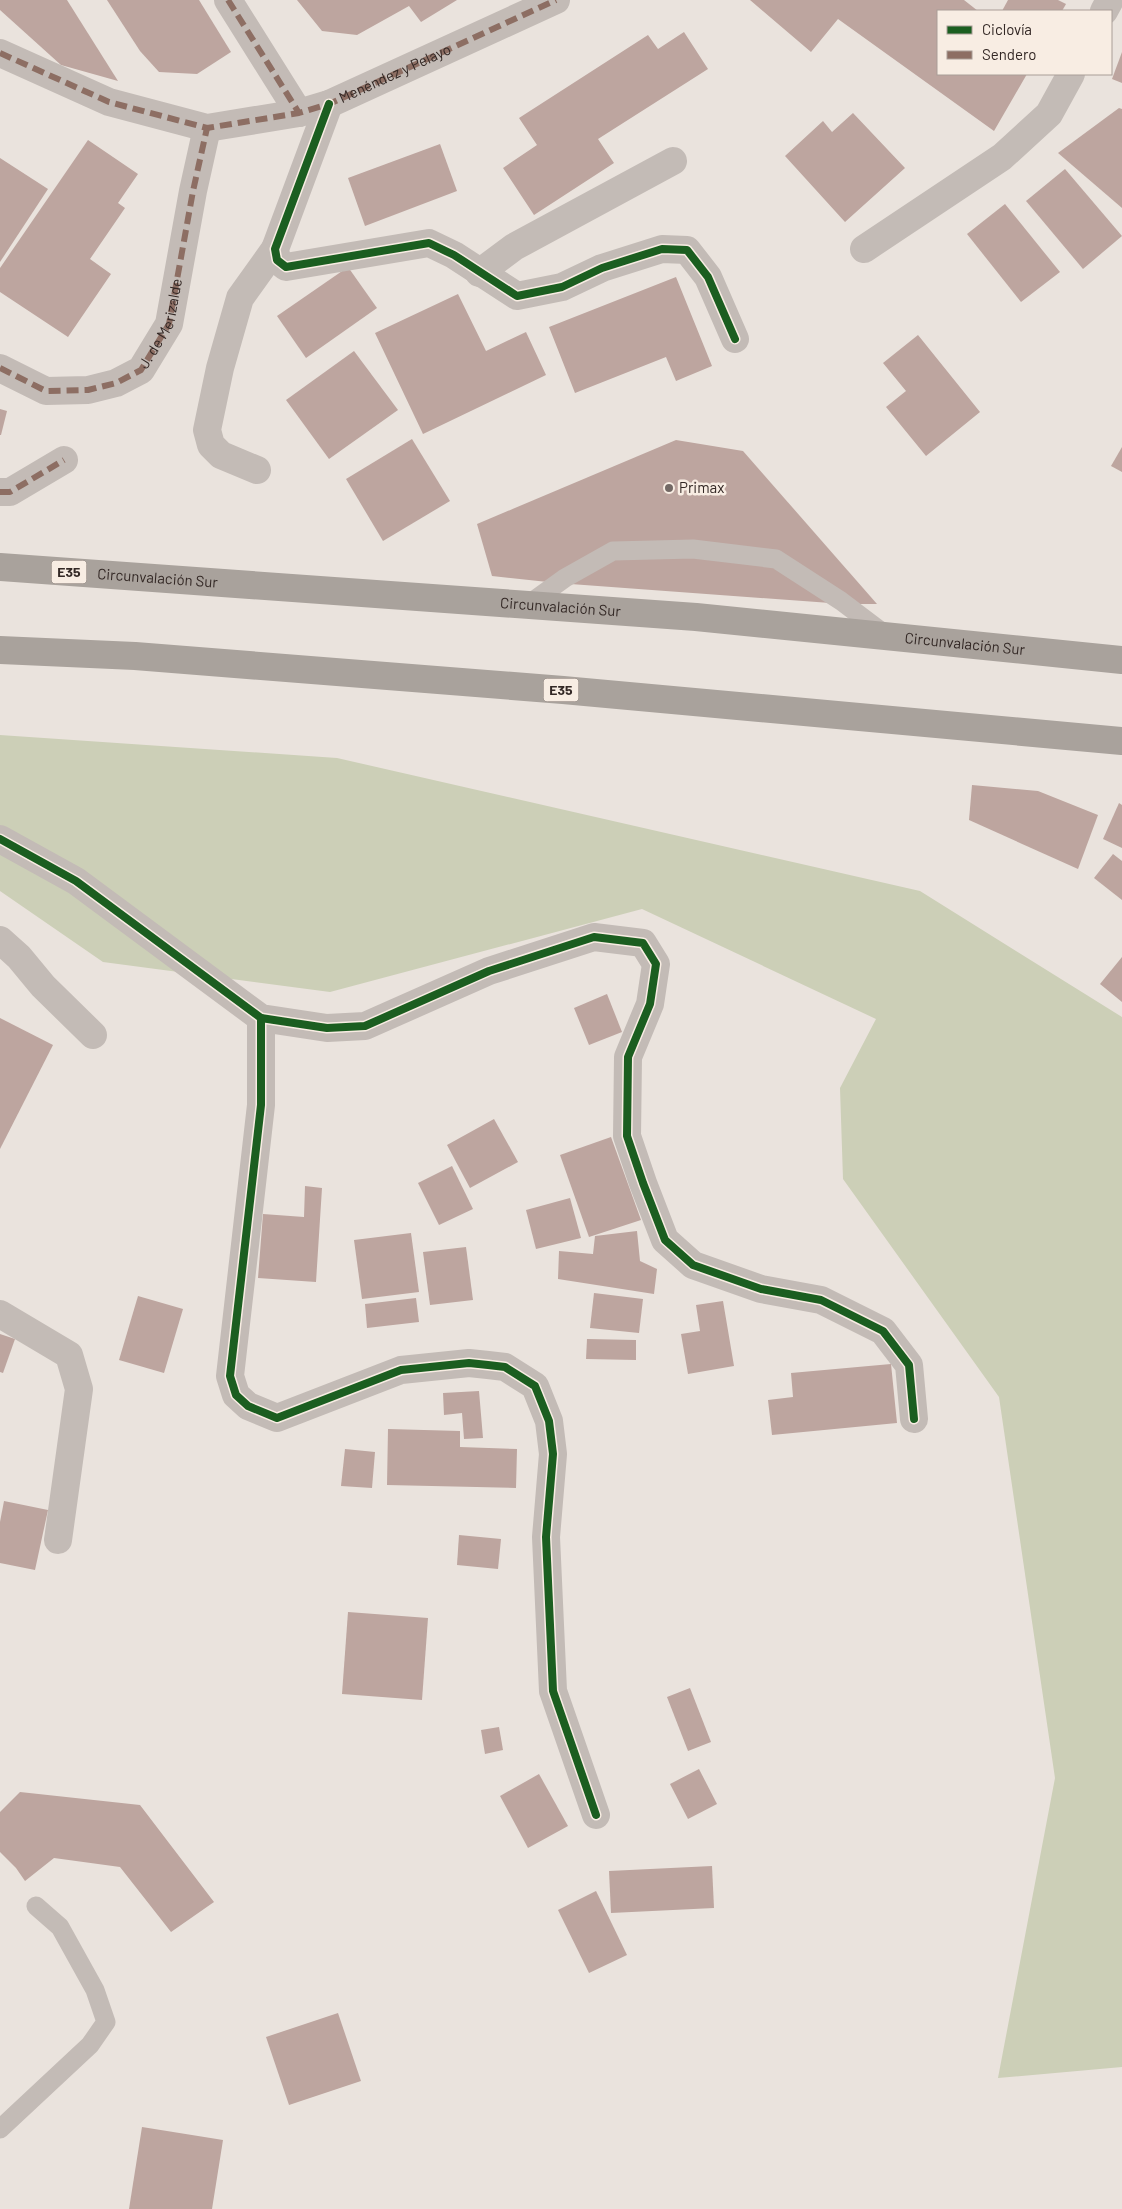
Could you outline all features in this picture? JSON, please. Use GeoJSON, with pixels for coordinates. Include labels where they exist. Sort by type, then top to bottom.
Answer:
{"type":"FeatureCollection","features":[{"type":"Feature","properties":{"kind":"highway","name":"Circunvalación Sur"},"geometry":{"type":"LineString","coordinates":[[0,567],[696,617],[1122,660]]}},
{"type":"Feature","properties":{"kind":"highway","name":"E35"},"geometry":{"type":"LineString","coordinates":[[0,650],[135,656],[553,689],[1122,741]]}},
{"type":"Feature","properties":{"kind":"street"},"geometry":{"type":"LineString","coordinates":[[228,0],[299,113]]}},
{"type":"Feature","properties":{"kind":"street","name":"Menéndez y Pelayo"},"geometry":{"type":"LineString","coordinates":[[0,53],[109,102],[207,128],[299,113],[329,104],[556,0]]}},
{"type":"Feature","properties":{"kind":"street"},"geometry":{"type":"LineString","coordinates":[[864,249],[1002,156],[1049,114],[1070,75]]}},
{"type":"Feature","properties":{"kind":"street"},"geometry":{"type":"LineString","coordinates":[[257,470],[221,455],[211,445],[207,430],[220,368],[240,298],[274,249],[329,104]]}},
{"type":"Feature","properties":{"kind":"street","name":"J. de Merizalde"},"geometry":{"type":"LineString","coordinates":[[0,368],[46,390],[88,390],[116,383],[141,370],[170,324],[192,191],[207,128]]}},
{"type":"Feature","properties":{"kind":"street"},"geometry":{"type":"LineString","coordinates":[[479,273],[514,247],[673,161]]}},
{"type":"Feature","properties":{"kind":"street"},"geometry":{"type":"LineString","coordinates":[[274,249],[277,260],[286,266],[430,243],[454,255],[517,296],[562,287],[602,268],[662,248],[687,250],[708,277],[735,339]]}},
{"type":"Feature","properties":{"kind":"street"},"geometry":{"type":"LineString","coordinates":[[0,492],[10,492],[64,460]]}},
{"type":"Feature","properties":{"kind":"street"},"geometry":{"type":"LineString","coordinates":[[0,839],[76,881],[261,1018],[327,1028],[365,1026],[489,971],[594,936],[643,942],[656,964],[650,1004],[628,1057],[628,1136],[643,1183],[665,1240],[692,1265],[761,1289],[821,1300],[883,1331],[909,1365],[914,1419]]}},
{"type":"Feature","properties":{"kind":"street"},"geometry":{"type":"LineString","coordinates":[[0,940],[93,1035]]}},
{"type":"Feature","properties":{"kind":"street"},"geometry":{"type":"LineString","coordinates":[[261,1018],[261,1105],[230,1376],[236,1395],[248,1406],[276,1418],[401,1370],[469,1363],[505,1367],[535,1386],[549,1421],[553,1454],[546,1536],[553,1691],[596,1815]]}},
{"type":"Feature","properties":{"kind":"street"},"geometry":{"type":"LineString","coordinates":[[0,1314],[70,1356],[79,1389],[58,1540]]}},
{"type":"Feature","properties":{"kind":"lane"},"geometry":{"type":"LineString","coordinates":[[529,604],[565,578],[613,551],[693,549],[776,559],[840,601],[886,635]]}},
{"type":"Feature","properties":{"kind":"lane"},"geometry":{"type":"LineString","coordinates":[[0,2128],[90,2045],[106,2022],[95,1990],[60,1926],[36,1906]]}},
{"type":"Feature","properties":{"kind":"green space"},"geometry":{"type":"Polygon","coordinates":[[[0,735],[337,758],[920,891],[1122,1017],[1122,2067],[998,2078],[1055,1778],[999,1397],[843,1179],[840,1088],[876,1019],[642,909],[330,992],[103,962],[0,891],[0,735]]]}},
{"type":"Feature","properties":{"kind":"building"},"geometry":{"type":"Polygon","coordinates":[[[0,0],[67,0],[118,81],[61,65],[0,10],[0,0]]]}},
{"type":"Feature","properties":{"kind":"building"},"geometry":{"type":"Polygon","coordinates":[[[107,0],[199,0],[231,52],[197,74],[159,72],[140,51],[107,0]]]}},
{"type":"Feature","properties":{"kind":"building"},"geometry":{"type":"Polygon","coordinates":[[[297,0],[457,0],[421,22],[409,6],[357,35],[322,31],[297,0]]]}},
{"type":"Feature","properties":{"kind":"building"},"geometry":{"type":"Polygon","coordinates":[[[750,0],[964,0],[977,10],[937,10],[937,75],[1026,75],[994,131],[838,19],[811,52],[750,0]]]}},
{"type":"Feature","properties":{"kind":"building"},"geometry":{"type":"Polygon","coordinates":[[[1008,0],[1058,0],[1066,4],[1063,10],[1003,10],[1008,0]]]}},
{"type":"Feature","properties":{"kind":"building"},"geometry":{"type":"Polygon","coordinates":[[[684,32],[708,69],[598,139],[614,163],[534,215],[503,168],[537,145],[519,118],[648,35],[658,49],[684,32]]]}},
{"type":"Feature","properties":{"kind":"building"},"geometry":{"type":"Polygon","coordinates":[[[1122,52],[1122,83],[1112,79],[1122,52]]]}},
{"type":"Feature","properties":{"kind":"building"},"geometry":{"type":"Polygon","coordinates":[[[1119,108],[1122,109],[1122,208],[1058,153],[1119,108]]]}},
{"type":"Feature","properties":{"kind":"building"},"geometry":{"type":"Polygon","coordinates":[[[853,113],[905,168],[845,222],[785,156],[823,121],[832,132],[853,113]]]}},
{"type":"Feature","properties":{"kind":"building"},"geometry":{"type":"Polygon","coordinates":[[[88,140],[138,174],[118,203],[125,208],[90,259],[111,274],[68,337],[0,292],[0,268],[88,140]]]}},
{"type":"Feature","properties":{"kind":"building"},"geometry":{"type":"Polygon","coordinates":[[[440,144],[457,191],[365,226],[348,178],[440,144]]]}},
{"type":"Feature","properties":{"kind":"building"},"geometry":{"type":"Polygon","coordinates":[[[0,158],[48,189],[0,262],[0,158]]]}},
{"type":"Feature","properties":{"kind":"building"},"geometry":{"type":"Polygon","coordinates":[[[1065,169],[1122,236],[1083,269],[1026,201],[1065,169]]]}},
{"type":"Feature","properties":{"kind":"building"},"geometry":{"type":"Polygon","coordinates":[[[1005,204],[1060,272],[1021,302],[967,234],[1005,204]]]}},
{"type":"Feature","properties":{"kind":"building"},"geometry":{"type":"Polygon","coordinates":[[[348,267],[377,308],[306,358],[277,316],[348,267]]]}},
{"type":"Feature","properties":{"kind":"building"},"geometry":{"type":"Polygon","coordinates":[[[676,277],[712,366],[676,381],[666,357],[575,393],[549,327],[676,277]]]}},
{"type":"Feature","properties":{"kind":"building"},"geometry":{"type":"Polygon","coordinates":[[[458,294],[486,351],[526,332],[546,375],[423,434],[375,333],[458,294]]]}},
{"type":"Feature","properties":{"kind":"building"},"geometry":{"type":"Polygon","coordinates":[[[918,335],[980,412],[926,456],[886,407],[906,391],[883,363],[918,335]]]}},
{"type":"Feature","properties":{"kind":"building"},"geometry":{"type":"Polygon","coordinates":[[[354,351],[398,410],[329,459],[286,400],[354,351]]]}},
{"type":"Feature","properties":{"kind":"building"},"geometry":{"type":"Polygon","coordinates":[[[0,409],[7,411],[1,435],[0,435],[0,409]]]}},
{"type":"Feature","properties":{"kind":"building"},"geometry":{"type":"Polygon","coordinates":[[[412,439],[450,501],[383,541],[346,479],[412,439]]]}},
{"type":"Feature","properties":{"kind":"building","name":"Primax"},"geometry":{"type":"Polygon","coordinates":[[[676,440],[743,451],[877,604],[844,604],[557,583],[492,576],[477,524],[676,440]]]}},
{"type":"Feature","properties":{"kind":"building"},"geometry":{"type":"Polygon","coordinates":[[[1122,447],[1122,472],[1111,466],[1122,447]]]}},
{"type":"Feature","properties":{"kind":"building"},"geometry":{"type":"Polygon","coordinates":[[[972,785],[1038,791],[1098,815],[1078,869],[969,820],[972,785]]]}},
{"type":"Feature","properties":{"kind":"building"},"geometry":{"type":"Polygon","coordinates":[[[1119,803],[1122,805],[1122,848],[1103,839],[1119,803]]]}},
{"type":"Feature","properties":{"kind":"building"},"geometry":{"type":"Polygon","coordinates":[[[1113,854],[1122,861],[1122,900],[1094,878],[1113,854]]]}},
{"type":"Feature","properties":{"kind":"building"},"geometry":{"type":"Polygon","coordinates":[[[1122,957],[1122,1002],[1100,984],[1122,957]]]}},
{"type":"Feature","properties":{"kind":"building"},"geometry":{"type":"Polygon","coordinates":[[[607,994],[622,1032],[589,1045],[574,1008],[607,994]]]}},
{"type":"Feature","properties":{"kind":"building"},"geometry":{"type":"Polygon","coordinates":[[[0,1018],[53,1045],[0,1149],[0,1018]]]}},
{"type":"Feature","properties":{"kind":"building"},"geometry":{"type":"Polygon","coordinates":[[[494,1119],[518,1162],[470,1188],[447,1145],[494,1119]]]}},
{"type":"Feature","properties":{"kind":"building"},"geometry":{"type":"Polygon","coordinates":[[[611,1137],[641,1220],[589,1237],[560,1155],[611,1137]]]}},
{"type":"Feature","properties":{"kind":"building"},"geometry":{"type":"Polygon","coordinates":[[[452,1166],[473,1209],[439,1225],[418,1183],[452,1166]]]}},
{"type":"Feature","properties":{"kind":"building"},"geometry":{"type":"Polygon","coordinates":[[[305,1186],[322,1188],[316,1282],[258,1278],[263,1214],[304,1217],[305,1186]]]}},
{"type":"Feature","properties":{"kind":"building"},"geometry":{"type":"Polygon","coordinates":[[[570,1198],[581,1238],[536,1249],[526,1210],[570,1198]]]}},
{"type":"Feature","properties":{"kind":"building"},"geometry":{"type":"Polygon","coordinates":[[[637,1231],[640,1261],[657,1269],[654,1294],[558,1279],[559,1251],[593,1254],[595,1236],[637,1231]]]}},
{"type":"Feature","properties":{"kind":"building"},"geometry":{"type":"Polygon","coordinates":[[[411,1233],[419,1292],[362,1299],[354,1240],[411,1233]]]}},
{"type":"Feature","properties":{"kind":"building"},"geometry":{"type":"Polygon","coordinates":[[[466,1247],[473,1300],[430,1305],[423,1252],[466,1247]]]}},
{"type":"Feature","properties":{"kind":"building"},"geometry":{"type":"Polygon","coordinates":[[[594,1293],[643,1299],[639,1333],[590,1328],[594,1293]]]}},
{"type":"Feature","properties":{"kind":"building"},"geometry":{"type":"Polygon","coordinates":[[[138,1296],[183,1309],[164,1373],[119,1360],[138,1296]]]}},
{"type":"Feature","properties":{"kind":"building"},"geometry":{"type":"Polygon","coordinates":[[[416,1298],[419,1322],[367,1328],[365,1304],[416,1298]]]}},
{"type":"Feature","properties":{"kind":"building"},"geometry":{"type":"Polygon","coordinates":[[[723,1301],[734,1366],[688,1374],[681,1334],[700,1331],[696,1305],[723,1301]]]}},
{"type":"Feature","properties":{"kind":"building"},"geometry":{"type":"Polygon","coordinates":[[[0,1334],[15,1339],[3,1373],[0,1372],[0,1334]]]}},
{"type":"Feature","properties":{"kind":"building"},"geometry":{"type":"Polygon","coordinates":[[[587,1339],[636,1340],[636,1360],[586,1359],[587,1339]]]}},
{"type":"Feature","properties":{"kind":"building"},"geometry":{"type":"Polygon","coordinates":[[[891,1364],[897,1423],[772,1435],[768,1400],[793,1397],[791,1373],[891,1364]]]}},
{"type":"Feature","properties":{"kind":"building"},"geometry":{"type":"Polygon","coordinates":[[[479,1391],[483,1438],[464,1439],[462,1413],[444,1415],[443,1393],[479,1391]]]}},
{"type":"Feature","properties":{"kind":"building"},"geometry":{"type":"Polygon","coordinates":[[[388,1429],[460,1431],[460,1447],[517,1449],[516,1488],[387,1485],[388,1429]]]}},
{"type":"Feature","properties":{"kind":"building"},"geometry":{"type":"Polygon","coordinates":[[[345,1449],[375,1452],[372,1488],[341,1486],[345,1449]]]}},
{"type":"Feature","properties":{"kind":"building"},"geometry":{"type":"Polygon","coordinates":[[[4,1501],[48,1510],[35,1570],[0,1563],[0,1522],[4,1501]]]}},
{"type":"Feature","properties":{"kind":"building"},"geometry":{"type":"Polygon","coordinates":[[[459,1535],[501,1539],[498,1569],[457,1565],[459,1535]]]}},
{"type":"Feature","properties":{"kind":"building"},"geometry":{"type":"Polygon","coordinates":[[[348,1612],[428,1618],[422,1700],[342,1694],[348,1612]]]}},
{"type":"Feature","properties":{"kind":"building"},"geometry":{"type":"Polygon","coordinates":[[[690,1688],[711,1742],[688,1751],[667,1697],[690,1688]]]}},
{"type":"Feature","properties":{"kind":"building"},"geometry":{"type":"Polygon","coordinates":[[[499,1727],[503,1750],[485,1754],[481,1730],[499,1727]]]}},
{"type":"Feature","properties":{"kind":"building"},"geometry":{"type":"Polygon","coordinates":[[[699,1769],[717,1804],[688,1819],[670,1784],[699,1769]]]}},
{"type":"Feature","properties":{"kind":"building"},"geometry":{"type":"Polygon","coordinates":[[[539,1774],[568,1826],[528,1848],[500,1796],[539,1774]]]}},
{"type":"Feature","properties":{"kind":"building"},"geometry":{"type":"Polygon","coordinates":[[[20,1792],[140,1805],[214,1902],[171,1932],[120,1867],[54,1858],[25,1881],[16,1868],[0,1852],[0,1812],[20,1792]]]}},
{"type":"Feature","properties":{"kind":"building"},"geometry":{"type":"Polygon","coordinates":[[[712,1866],[714,1908],[611,1913],[609,1871],[712,1866]]]}},
{"type":"Feature","properties":{"kind":"building"},"geometry":{"type":"Polygon","coordinates":[[[596,1891],[627,1955],[589,1973],[558,1910],[596,1891]]]}},
{"type":"Feature","properties":{"kind":"building"},"geometry":{"type":"Polygon","coordinates":[[[338,2013],[361,2081],[289,2105],[266,2037],[338,2013]]]}},
{"type":"Feature","properties":{"kind":"building"},"geometry":{"type":"Polygon","coordinates":[[[142,2127],[223,2140],[212,2209],[129,2209],[142,2127]]]}},
{"type":"Feature","properties":{"kind":"marked path"},"geometry":{"type":"LineString","coordinates":[[228,0],[299,113]]}},
{"type":"Feature","properties":{"kind":"marked path"},"geometry":{"type":"LineString","coordinates":[[0,53],[109,102],[207,128],[299,113],[329,104],[556,0]]}},
{"type":"Feature","properties":{"kind":"marked path"},"geometry":{"type":"LineString","coordinates":[[0,368],[46,391],[88,390],[116,383],[141,370],[169,324],[193,191],[207,128]]}},
{"type":"Feature","properties":{"kind":"marked path"},"geometry":{"type":"LineString","coordinates":[[0,492],[10,492],[64,460]]}},
{"type":"Feature","properties":{"kind":"cycle path"},"geometry":{"type":"LineString","coordinates":[[329,104],[275,249],[277,260],[286,267],[429,243],[454,255],[517,296],[562,287],[602,268],[662,249],[687,250],[708,277],[735,339]]}},
{"type":"Feature","properties":{"kind":"cycle path"},"geometry":{"type":"LineString","coordinates":[[0,839],[76,881],[261,1018],[327,1028],[365,1026],[489,971],[594,937],[643,943],[656,964],[650,1004],[628,1057],[627,1136],[665,1240],[693,1265],[761,1289],[821,1300],[883,1331],[909,1365],[914,1419]]}},
{"type":"Feature","properties":{"kind":"cycle path"},"geometry":{"type":"LineString","coordinates":[[261,1018],[261,1105],[230,1376],[236,1395],[248,1406],[277,1418],[401,1370],[469,1363],[505,1367],[535,1386],[549,1421],[553,1454],[546,1537],[553,1691],[596,1815]]}},
{"type":"Feature","properties":{"kind":"place","name":"Primax"},"geometry":{"type":"Point","coordinates":[669,488]}}]}
